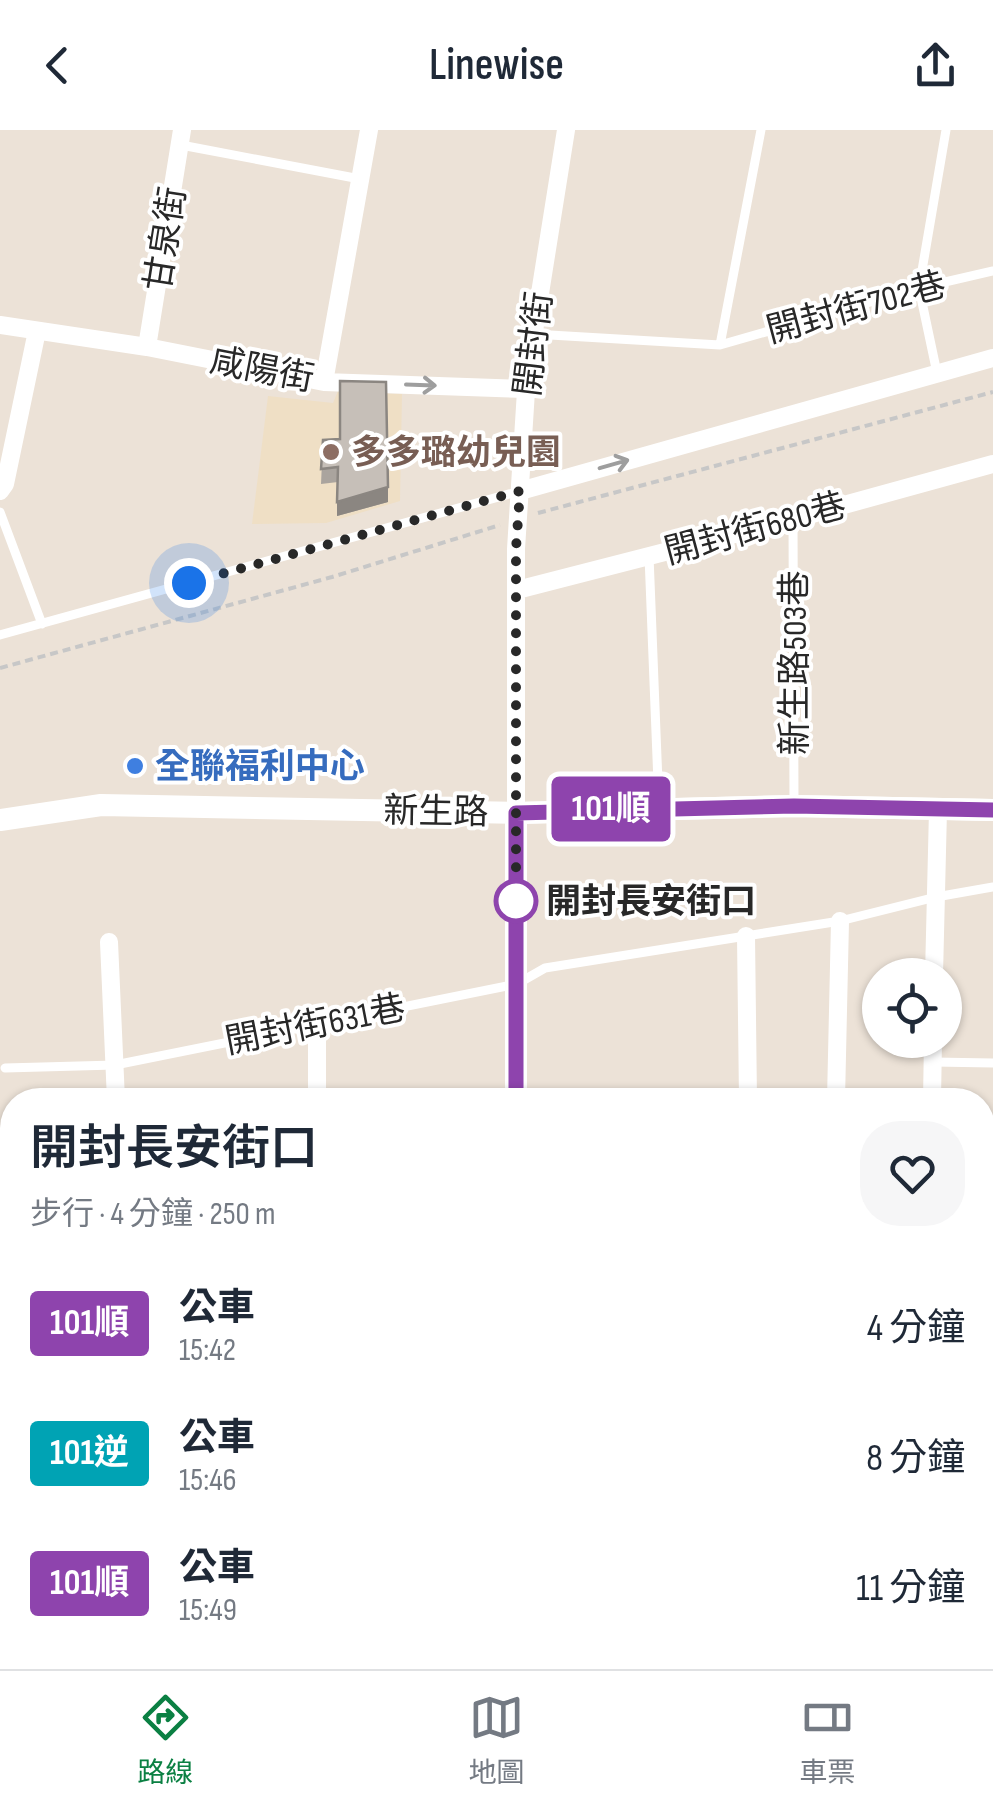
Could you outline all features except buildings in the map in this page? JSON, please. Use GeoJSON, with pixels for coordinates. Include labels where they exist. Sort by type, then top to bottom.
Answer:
{"type":"FeatureCollection","features":[{"type":"Feature","properties":{"kind":"street"},"geometry":{"type":"LineString","coordinates":[[324,382],[369,130]]}},
{"type":"Feature","properties":{"kind":"street","name":"開封街"},"geometry":{"type":"LineString","coordinates":[[516,1088],[518,519],[526,389],[566,130]]}},
{"type":"Feature","properties":{"kind":"street","name":"甘泉街"},"geometry":{"type":"LineString","coordinates":[[147,347],[181,138]]}},
{"type":"Feature","properties":{"kind":"street","name":"咸陽街"},"geometry":{"type":"LineString","coordinates":[[0,325],[147,347],[324,382],[526,389]]}},
{"type":"Feature","properties":{"kind":"street"},"geometry":{"type":"LineString","coordinates":[[0,491],[5,484],[38,331]]}},
{"type":"Feature","properties":{"kind":"street"},"geometry":{"type":"LineString","coordinates":[[520,491],[993,358]]}},
{"type":"Feature","properties":{"kind":"street","name":"開封街680巷"},"geometry":{"type":"LineString","coordinates":[[517,590],[794,520],[993,464]]}},
{"type":"Feature","properties":{"kind":"street","name":"新生路"},"geometry":{"type":"LineString","coordinates":[[0,820],[102,806],[516,813],[794,806],[993,810]]}},
{"type":"Feature","properties":{"kind":"street"},"geometry":{"type":"LineString","coordinates":[[934,958],[938,810]]}},
{"type":"Feature","properties":{"kind":"street"},"geometry":{"type":"LineString","coordinates":[[836,1088],[840,920]]}},
{"type":"Feature","properties":{"kind":"street"},"geometry":{"type":"LineString","coordinates":[[746,936],[748,1088]]}},
{"type":"Feature","properties":{"kind":"street"},"geometry":{"type":"LineString","coordinates":[[109,942],[116,1088]]}},
{"type":"Feature","properties":{"kind":"street"},"geometry":{"type":"LineString","coordinates":[[317,1022],[318,1088]]}},
{"type":"Feature","properties":{"kind":"street"},"geometry":{"type":"LineString","coordinates":[[932,1088],[933,1058]]}},
{"type":"Feature","properties":{"kind":"lane"},"geometry":{"type":"LineString","coordinates":[[720,345],[761,130]]}},
{"type":"Feature","properties":{"kind":"lane"},"geometry":{"type":"LineString","coordinates":[[938,374],[918,288],[946,130]]}},
{"type":"Feature","properties":{"kind":"lane"},"geometry":{"type":"LineString","coordinates":[[181,138],[360,179]]}},
{"type":"Feature","properties":{"kind":"lane","name":"開封街702巷"},"geometry":{"type":"LineString","coordinates":[[533,334],[720,345],[993,270]]}},
{"type":"Feature","properties":{"kind":"lane"},"geometry":{"type":"LineString","coordinates":[[0,636],[520,491]]}},
{"type":"Feature","properties":{"kind":"lane"},"geometry":{"type":"LineString","coordinates":[[0,512],[42,624]]}},
{"type":"Feature","properties":{"kind":"lane","name":"新生路503巷"},"geometry":{"type":"LineString","coordinates":[[794,520],[794,806]]}},
{"type":"Feature","properties":{"kind":"lane"},"geometry":{"type":"LineString","coordinates":[[648,556],[659,808]]}},
{"type":"Feature","properties":{"kind":"lane","name":"開封街631巷"},"geometry":{"type":"LineString","coordinates":[[5,1068],[115,1065],[516,984],[545,968],[840,920],[993,888]]}},
{"type":"Feature","properties":{"kind":"lane"},"geometry":{"type":"LineString","coordinates":[[933,1062],[993,1062]]}},
{"type":"Feature","properties":{"kind":"path"},"geometry":{"type":"LineString","coordinates":[[0,668],[314,582],[518,519],[993,392]]}},
{"type":"Feature","properties":{"kind":"shaded area","name":"多多璐幼兒園"},"geometry":{"type":"Polygon","coordinates":[[[338,391],[402,394],[400,501],[326,523],[252,524],[268,396],[333,403],[338,391]]]}},
{"type":"Feature","properties":{"kind":"bus line","name":"101順"},"geometry":{"type":"LineString","coordinates":[[516,1088],[516,813],[794,806],[993,810]]}},
{"type":"Feature","properties":{"kind":"place","name":"多多璐幼兒園"},"geometry":{"type":"Point","coordinates":[331,452]}},
{"type":"Feature","properties":{"kind":"place","name":"全聯福利中心"},"geometry":{"type":"Point","coordinates":[135,766]}},
{"type":"Feature","properties":{"kind":"place","name":"開封長安街口"},"geometry":{"type":"Point","coordinates":[516,901]}},
{"type":"Feature","properties":{"kind":"route"},"geometry":{"type":"LineString","coordinates":[[189,583],[520,491],[516,549],[516,916],[516,901]]}}]}
